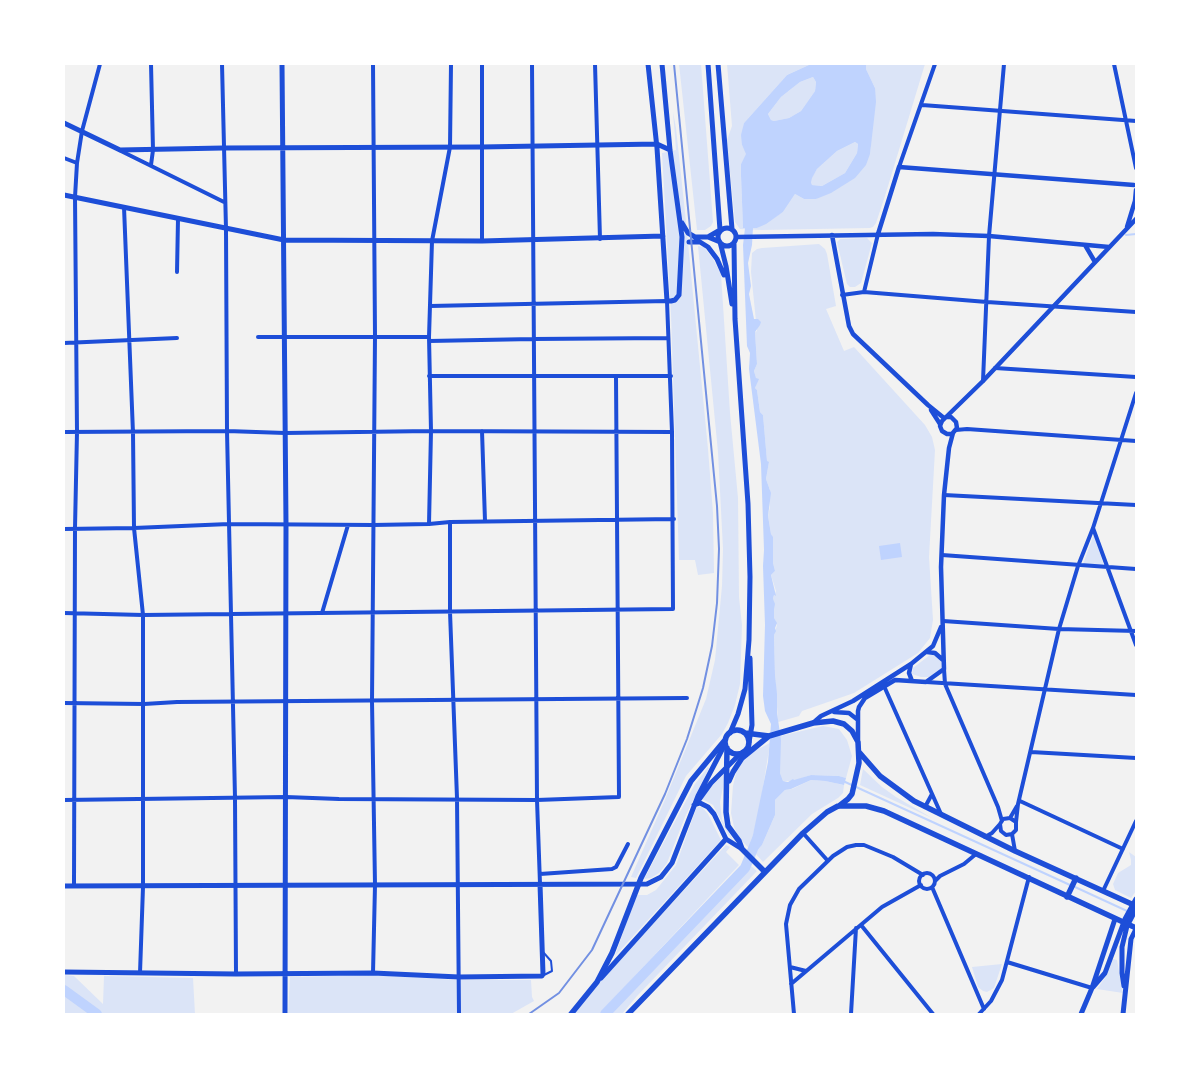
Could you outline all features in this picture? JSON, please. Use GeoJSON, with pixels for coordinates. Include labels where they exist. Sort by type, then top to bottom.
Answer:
{"type":"FeatureCollection","features":[{"type":"Feature","properties":{"kind":"main road"},"geometry":{"type":"LineString","coordinates":[[282,64],[286,434],[285,1014]]}},
{"type":"Feature","properties":{"kind":"main road"},"geometry":{"type":"LineString","coordinates":[[648,64],[657,144],[666,301],[675,300],[679,295],[683,250],[695,237]]}},
{"type":"Feature","properties":{"kind":"main road"},"geometry":{"type":"LineString","coordinates":[[662,64],[670,150],[680,220],[682,257]]}},
{"type":"Feature","properties":{"kind":"main road"},"geometry":{"type":"LineString","coordinates":[[708,64],[720,230],[718,234],[726,266],[735,319]]}},
{"type":"Feature","properties":{"kind":"main road"},"geometry":{"type":"LineString","coordinates":[[718,64],[732,229]]}},
{"type":"Feature","properties":{"kind":"main road"},"geometry":{"type":"LineString","coordinates":[[710,89],[720,87]]}},
{"type":"Feature","properties":{"kind":"main road"},"geometry":{"type":"LineString","coordinates":[[712,118],[722,118]]}},
{"type":"Feature","properties":{"kind":"main road"},"geometry":{"type":"LineString","coordinates":[[64,123],[120,150],[657,144],[670,150]]}},
{"type":"Feature","properties":{"kind":"main road"},"geometry":{"type":"LineString","coordinates":[[64,195],[284,240],[482,241],[663,236]]}},
{"type":"Feature","properties":{"kind":"main road"},"geometry":{"type":"LineString","coordinates":[[680,220],[684,229],[695,237],[708,237],[727,246],[734,244],[740,237],[728,227],[708,237]]}},
{"type":"Feature","properties":{"kind":"main road"},"geometry":{"type":"LineString","coordinates":[[689,242],[700,242],[708,247],[722,268],[729,289]]}},
{"type":"Feature","properties":{"kind":"main road"},"geometry":{"type":"LineString","coordinates":[[694,805],[711,783],[746,750],[749,742],[752,683],[749,640],[748,504],[735,319],[734,244]]}},
{"type":"Feature","properties":{"kind":"main road"},"geometry":{"type":"LineString","coordinates":[[64,886],[647,884],[656,880],[667,871],[677,853],[694,805],[717,757],[726,744],[742,702],[749,640]]}},
{"type":"Feature","properties":{"kind":"main road"},"geometry":{"type":"LineString","coordinates":[[628,1014],[803,834],[827,812],[848,800],[852,794],[857,775],[859,763],[858,742],[852,731],[844,724],[833,721],[810,723],[769,736],[738,762],[727,788]]}},
{"type":"Feature","properties":{"kind":"main road"},"geometry":{"type":"LineString","coordinates":[[730,733],[737,730],[769,736]]}},
{"type":"Feature","properties":{"kind":"main road"},"geometry":{"type":"LineString","coordinates":[[726,744],[732,753],[739,755]]}},
{"type":"Feature","properties":{"kind":"main road"},"geometry":{"type":"LineString","coordinates":[[726,744],[728,766],[726,812],[728,826],[742,849]]}},
{"type":"Feature","properties":{"kind":"main road"},"geometry":{"type":"LineString","coordinates":[[597,982],[612,954],[647,864],[692,781],[726,744]]}},
{"type":"Feature","properties":{"kind":"main road"},"geometry":{"type":"LineString","coordinates":[[859,752],[880,776],[904,795],[925,807],[1075,880],[1104,891],[1136,908],[1124,935],[1122,973],[1124,991]]}},
{"type":"Feature","properties":{"kind":"main road"},"geometry":{"type":"LineString","coordinates":[[694,805],[700,803],[708,807],[714,814],[726,839],[742,849],[765,872]]}},
{"type":"Feature","properties":{"kind":"main road"},"geometry":{"type":"LineString","coordinates":[[838,806],[857,805],[875,808],[1029,877],[1136,928],[1131,939],[1123,1014]]}},
{"type":"Feature","properties":{"kind":"main road"},"geometry":{"type":"LineString","coordinates":[[571,1014],[597,982],[726,839]]}},
{"type":"Feature","properties":{"kind":"main road"},"geometry":{"type":"LineString","coordinates":[[1068,896],[1075,880]]}},
{"type":"Feature","properties":{"kind":"main road"},"geometry":{"type":"LineString","coordinates":[[65,972],[374,973],[459,977],[542,976],[540,884]]}},
{"type":"Feature","properties":{"kind":"main road"},"geometry":{"type":"LineString","coordinates":[[1092,988],[1102,978],[1108,966],[1125,919],[1136,899]]}},
{"type":"Feature","properties":{"kind":"main road"},"geometry":{"type":"LineString","coordinates":[[1081,1014],[1092,988],[1115,919]]}},
{"type":"Feature","properties":{"kind":"street"},"geometry":{"type":"LineString","coordinates":[[74,886],[74,613],[77,432],[75,197],[77,163],[82,131],[100,64]]}},
{"type":"Feature","properties":{"kind":"street"},"geometry":{"type":"LineString","coordinates":[[151,64],[153,150],[151,165]]}},
{"type":"Feature","properties":{"kind":"street"},"geometry":{"type":"LineString","coordinates":[[222,64],[235,798],[236,974]]}},
{"type":"Feature","properties":{"kind":"street"},"geometry":{"type":"LineString","coordinates":[[373,64],[375,239],[372,700],[375,799],[374,973]]}},
{"type":"Feature","properties":{"kind":"street"},"geometry":{"type":"LineString","coordinates":[[429,524],[431,431],[429,339],[432,241],[450,147],[451,64]]}},
{"type":"Feature","properties":{"kind":"street"},"geometry":{"type":"LineString","coordinates":[[482,64],[482,241]]}},
{"type":"Feature","properties":{"kind":"street"},"geometry":{"type":"LineString","coordinates":[[532,64],[534,521],[537,800],[540,884]]}},
{"type":"Feature","properties":{"kind":"street"},"geometry":{"type":"LineString","coordinates":[[595,64],[600,239]]}},
{"type":"Feature","properties":{"kind":"street"},"geometry":{"type":"LineString","coordinates":[[864,292],[878,234],[899,167],[936,64]]}},
{"type":"Feature","properties":{"kind":"street"},"geometry":{"type":"LineString","coordinates":[[983,381],[989,236],[1004,64]]}},
{"type":"Feature","properties":{"kind":"street"},"geometry":{"type":"LineString","coordinates":[[1114,64],[1136,168]]}},
{"type":"Feature","properties":{"kind":"street"},"geometry":{"type":"LineString","coordinates":[[922,105],[1136,121]]}},
{"type":"Feature","properties":{"kind":"street"},"geometry":{"type":"LineString","coordinates":[[120,150],[224,202]]}},
{"type":"Feature","properties":{"kind":"street"},"geometry":{"type":"LineString","coordinates":[[64,158],[77,163]]}},
{"type":"Feature","properties":{"kind":"street"},"geometry":{"type":"LineString","coordinates":[[899,167],[1136,187],[1135,201],[1126,229]]}},
{"type":"Feature","properties":{"kind":"street"},"geometry":{"type":"LineString","coordinates":[[124,206],[133,433],[134,528],[143,615],[143,887],[140,973]]}},
{"type":"Feature","properties":{"kind":"street"},"geometry":{"type":"LineString","coordinates":[[177,272],[178,219]]}},
{"type":"Feature","properties":{"kind":"street"},"geometry":{"type":"LineString","coordinates":[[940,424],[1136,219]]}},
{"type":"Feature","properties":{"kind":"street"},"geometry":{"type":"LineString","coordinates":[[740,237],[878,234],[989,236],[1109,247]]}},
{"type":"Feature","properties":{"kind":"street"},"geometry":{"type":"LineString","coordinates":[[832,235],[848,326],[853,334],[928,405],[945,418],[954,419]]}},
{"type":"Feature","properties":{"kind":"street"},"geometry":{"type":"LineString","coordinates":[[1085,245],[1095,262]]}},
{"type":"Feature","properties":{"kind":"street"},"geometry":{"type":"LineString","coordinates":[[842,295],[864,292],[1136,312]]}},
{"type":"Feature","properties":{"kind":"street"},"geometry":{"type":"LineString","coordinates":[[64,613],[143,615],[673,609],[674,519],[671,376],[666,301],[430,306]]}},
{"type":"Feature","properties":{"kind":"street"},"geometry":{"type":"LineString","coordinates":[[258,337],[375,336],[429,339],[668,338]]}},
{"type":"Feature","properties":{"kind":"street"},"geometry":{"type":"LineString","coordinates":[[64,343],[177,338]]}},
{"type":"Feature","properties":{"kind":"street"},"geometry":{"type":"LineString","coordinates":[[995,368],[1136,377]]}},
{"type":"Feature","properties":{"kind":"street"},"geometry":{"type":"LineString","coordinates":[[430,376],[671,376]]}},
{"type":"Feature","properties":{"kind":"street"},"geometry":{"type":"LineString","coordinates":[[64,800],[286,797],[537,800],[619,797],[616,610],[616,377]]}},
{"type":"Feature","properties":{"kind":"street"},"geometry":{"type":"LineString","coordinates":[[1015,851],[1012,834],[1017,828],[1019,802],[1059,629],[1078,566],[1093,528],[1136,394]]}},
{"type":"Feature","properties":{"kind":"street"},"geometry":{"type":"LineString","coordinates":[[928,405],[940,424],[942,431],[947,434],[967,429],[1136,441]]}},
{"type":"Feature","properties":{"kind":"street"},"geometry":{"type":"LineString","coordinates":[[958,406],[954,419],[957,424],[967,429]]}},
{"type":"Feature","properties":{"kind":"street"},"geometry":{"type":"LineString","coordinates":[[957,424],[949,448],[944,495],[942,555],[945,684],[1004,820],[1003,833],[1012,834]]}},
{"type":"Feature","properties":{"kind":"street"},"geometry":{"type":"LineString","coordinates":[[64,432],[227,431],[286,434],[431,431],[672,432]]}},
{"type":"Feature","properties":{"kind":"street"},"geometry":{"type":"LineString","coordinates":[[482,431],[485,522]]}},
{"type":"Feature","properties":{"kind":"street"},"geometry":{"type":"LineString","coordinates":[[947,434],[949,448]]}},
{"type":"Feature","properties":{"kind":"street"},"geometry":{"type":"LineString","coordinates":[[944,495],[1136,505]]}},
{"type":"Feature","properties":{"kind":"street"},"geometry":{"type":"LineString","coordinates":[[64,529],[229,524],[373,525],[674,519]]}},
{"type":"Feature","properties":{"kind":"street"},"geometry":{"type":"LineString","coordinates":[[450,522],[450,612],[457,798],[459,1014]]}},
{"type":"Feature","properties":{"kind":"street"},"geometry":{"type":"LineString","coordinates":[[322,613],[348,525]]}},
{"type":"Feature","properties":{"kind":"street"},"geometry":{"type":"LineString","coordinates":[[1093,528],[1136,645]]}},
{"type":"Feature","properties":{"kind":"street"},"geometry":{"type":"LineString","coordinates":[[942,555],[1136,570]]}},
{"type":"Feature","properties":{"kind":"street"},"geometry":{"type":"LineString","coordinates":[[943,621],[1059,629],[1136,631]]}},
{"type":"Feature","properties":{"kind":"street"},"geometry":{"type":"LineString","coordinates":[[810,723],[853,701],[927,652],[936,640],[943,621]]}},
{"type":"Feature","properties":{"kind":"street"},"geometry":{"type":"LineString","coordinates":[[927,652],[935,653],[944,661]]}},
{"type":"Feature","properties":{"kind":"street"},"geometry":{"type":"LineString","coordinates":[[911,664],[909,673],[912,680]]}},
{"type":"Feature","properties":{"kind":"street"},"geometry":{"type":"LineString","coordinates":[[926,682],[944,668]]}},
{"type":"Feature","properties":{"kind":"street"},"geometry":{"type":"LineString","coordinates":[[858,742],[859,706],[884,686],[895,680],[1136,695]]}},
{"type":"Feature","properties":{"kind":"street"},"geometry":{"type":"LineString","coordinates":[[884,686],[941,815]]}},
{"type":"Feature","properties":{"kind":"street"},"geometry":{"type":"LineString","coordinates":[[64,703],[144,704],[687,698]]}},
{"type":"Feature","properties":{"kind":"street"},"geometry":{"type":"LineString","coordinates":[[830,713],[850,713],[858,720]]}},
{"type":"Feature","properties":{"kind":"street"},"geometry":{"type":"LineString","coordinates":[[1031,752],[1136,758]]}},
{"type":"Feature","properties":{"kind":"street"},"geometry":{"type":"LineString","coordinates":[[925,807],[932,794]]}},
{"type":"Feature","properties":{"kind":"street"},"geometry":{"type":"LineString","coordinates":[[985,837],[992,833],[1019,802]]}},
{"type":"Feature","properties":{"kind":"street"},"geometry":{"type":"LineString","coordinates":[[1019,802],[1123,849]]}},
{"type":"Feature","properties":{"kind":"street"},"geometry":{"type":"LineString","coordinates":[[1004,820],[1016,822]]}},
{"type":"Feature","properties":{"kind":"street"},"geometry":{"type":"LineString","coordinates":[[1104,891],[1136,821]]}},
{"type":"Feature","properties":{"kind":"street"},"geometry":{"type":"LineString","coordinates":[[803,834],[828,861]]}},
{"type":"Feature","properties":{"kind":"street"},"geometry":{"type":"LineString","coordinates":[[540,874],[612,869],[616,867],[628,844]]}},
{"type":"Feature","properties":{"kind":"street"},"geometry":{"type":"LineString","coordinates":[[794,1014],[786,924],[790,905],[799,889],[828,861],[847,847],[864,845],[894,857],[923,875]]}},
{"type":"Feature","properties":{"kind":"street"},"geometry":{"type":"LineString","coordinates":[[976,854],[964,864],[940,876],[932,887],[984,1009]]}},
{"type":"Feature","properties":{"kind":"street"},"geometry":{"type":"LineString","coordinates":[[921,885],[920,880],[923,875],[928,873],[940,876]]}},
{"type":"Feature","properties":{"kind":"street"},"geometry":{"type":"LineString","coordinates":[[932,875],[935,881]]}},
{"type":"Feature","properties":{"kind":"street"},"geometry":{"type":"LineString","coordinates":[[979,1014],[996,991],[1007,962],[1029,877]]}},
{"type":"Feature","properties":{"kind":"street"},"geometry":{"type":"LineString","coordinates":[[921,885],[926,888],[932,887]]}},
{"type":"Feature","properties":{"kind":"street"},"geometry":{"type":"LineString","coordinates":[[791,984],[882,906],[921,885]]}},
{"type":"Feature","properties":{"kind":"street"},"geometry":{"type":"LineString","coordinates":[[861,924],[933,1014]]}},
{"type":"Feature","properties":{"kind":"street"},"geometry":{"type":"LineString","coordinates":[[851,1014],[856,928]]}},
{"type":"Feature","properties":{"kind":"street"},"geometry":{"type":"LineString","coordinates":[[1007,962],[1092,988]]}},
{"type":"Feature","properties":{"kind":"street"},"geometry":{"type":"LineString","coordinates":[[790,967],[806,971]]}},
{"type":"Feature","properties":{"kind":"shaded area"},"geometry":{"type":"Polygon","coordinates":[[[679,64],[701,64],[713,222],[705,230],[697,230],[679,64]]]}},
{"type":"Feature","properties":{"kind":"shaded area"},"geometry":{"type":"Polygon","coordinates":[[[727,64],[811,64],[787,75],[744,123],[742,145],[747,154],[741,164],[743,228],[757,228],[783,212],[795,194],[804,199],[816,199],[870,154],[875,88],[866,69],[866,64],[925,64],[885,196],[873,227],[740,229],[735,222],[727,140],[732,126],[727,64]]]}},
{"type":"Feature","properties":{"kind":"shaded area"},"geometry":{"type":"Polygon","coordinates":[[[813,77],[816,82],[815,91],[801,111],[789,118],[771,120],[768,114],[781,97],[800,82],[813,77]]]}},
{"type":"Feature","properties":{"kind":"shaded area"},"geometry":{"type":"Polygon","coordinates":[[[673,112],[685,212],[713,513],[714,573],[698,575],[695,560],[679,560],[671,314],[662,153],[676,150],[673,112]]]}},
{"type":"Feature","properties":{"kind":"shaded area"},"geometry":{"type":"Polygon","coordinates":[[[855,142],[858,144],[857,153],[845,173],[822,186],[812,185],[811,178],[817,169],[837,151],[855,142]]]}},
{"type":"Feature","properties":{"kind":"shaded area"},"geometry":{"type":"Polygon","coordinates":[[[867,238],[872,243],[861,283],[855,287],[850,287],[847,284],[837,242],[840,239],[867,238]]]}},
{"type":"Feature","properties":{"kind":"shaded area"},"geometry":{"type":"Polygon","coordinates":[[[819,244],[825,249],[827,254],[836,306],[826,309],[844,351],[854,347],[925,425],[932,437],[935,450],[929,557],[933,620],[930,638],[918,653],[854,693],[802,711],[799,716],[778,722],[774,635],[777,625],[774,618],[773,599],[776,591],[771,575],[775,571],[773,563],[773,538],[768,516],[770,490],[766,479],[769,462],[767,462],[763,415],[760,412],[757,390],[755,388],[757,382],[754,371],[757,364],[755,332],[757,331],[751,272],[752,253],[762,248],[819,244]]]}},
{"type":"Feature","properties":{"kind":"shaded area"},"geometry":{"type":"Polygon","coordinates":[[[698,246],[704,247],[721,274],[730,413],[738,498],[739,597],[742,625],[740,684],[728,723],[722,734],[686,776],[636,878],[631,877],[706,699],[715,660],[722,586],[723,549],[718,452],[698,246]]]}},
{"type":"Feature","properties":{"kind":"shaded area"},"geometry":{"type":"Polygon","coordinates":[[[1094,534],[1104,566],[1083,564],[1094,534]]]}},
{"type":"Feature","properties":{"kind":"shaded area"},"geometry":{"type":"Polygon","coordinates":[[[930,655],[934,655],[942,661],[942,668],[929,677],[912,674],[913,668],[930,655]]]}},
{"type":"Feature","properties":{"kind":"shaded area"},"geometry":{"type":"Polygon","coordinates":[[[823,726],[839,729],[847,740],[852,756],[846,778],[811,775],[794,781],[783,781],[780,773],[780,736],[823,726]]]}},
{"type":"Feature","properties":{"kind":"shaded area"},"geometry":{"type":"Polygon","coordinates":[[[770,743],[761,800],[750,849],[739,838],[734,827],[731,813],[733,786],[736,773],[743,760],[754,751],[770,743]]]}},
{"type":"Feature","properties":{"kind":"shaded area"},"geometry":{"type":"Polygon","coordinates":[[[708,767],[685,817],[667,863],[659,873],[651,878],[644,879],[695,784],[708,767]]]}},
{"type":"Feature","properties":{"kind":"shaded area"},"geometry":{"type":"Polygon","coordinates":[[[863,769],[896,797],[932,818],[860,785],[863,769]]]}},
{"type":"Feature","properties":{"kind":"shaded area"},"geometry":{"type":"Polygon","coordinates":[[[726,772],[720,802],[722,820],[734,842],[713,805],[702,799],[726,772]]]}},
{"type":"Feature","properties":{"kind":"shaded area"},"geometry":{"type":"Polygon","coordinates":[[[811,780],[844,785],[843,793],[812,814],[763,862],[755,853],[762,845],[775,815],[775,800],[785,790],[792,789],[811,780]]]}},
{"type":"Feature","properties":{"kind":"shaded area"},"geometry":{"type":"Polygon","coordinates":[[[698,807],[702,807],[708,814],[721,840],[615,956],[636,895],[647,895],[656,890],[676,865],[698,807]]]}},
{"type":"Feature","properties":{"kind":"shaded area"},"geometry":{"type":"Polygon","coordinates":[[[726,845],[730,847],[726,852],[739,865],[599,1014],[573,1014],[601,980],[726,845]]]}},
{"type":"Feature","properties":{"kind":"shaded area"},"geometry":{"type":"Polygon","coordinates":[[[1129,852],[1136,857],[1136,891],[1131,898],[1115,890],[1113,884],[1118,873],[1131,865],[1129,852]]]}},
{"type":"Feature","properties":{"kind":"shaded area"},"geometry":{"type":"Polygon","coordinates":[[[751,866],[757,871],[622,1014],[607,1014],[751,866]]]}},
{"type":"Feature","properties":{"kind":"shaded area"},"geometry":{"type":"Polygon","coordinates":[[[1113,959],[1117,960],[1123,993],[1097,989],[1107,975],[1113,959]]]}},
{"type":"Feature","properties":{"kind":"shaded area"},"geometry":{"type":"Polygon","coordinates":[[[1002,964],[994,988],[987,992],[978,987],[972,967],[1002,964]]]}},
{"type":"Feature","properties":{"kind":"shaded area"},"geometry":{"type":"Polygon","coordinates":[[[64,975],[74,976],[103,1004],[104,976],[193,978],[195,1014],[64,1014],[64,975]]]}},
{"type":"Feature","properties":{"kind":"shaded area"},"geometry":{"type":"Polygon","coordinates":[[[373,975],[457,980],[531,980],[534,1001],[511,1014],[288,1014],[290,977],[373,975]]]}},
{"type":"Feature","properties":{"kind":"water"},"geometry":{"type":"Polygon","coordinates":[[[811,64],[866,64],[866,69],[875,88],[876,102],[870,154],[866,165],[855,178],[831,193],[816,199],[804,199],[795,194],[783,212],[766,224],[753,228],[748,263],[751,286],[749,294],[754,319],[758,319],[761,322],[755,332],[757,364],[754,371],[756,378],[759,379],[755,388],[757,390],[760,412],[763,415],[767,461],[769,462],[766,479],[771,493],[768,516],[773,537],[773,563],[775,571],[771,575],[776,596],[774,595],[773,599],[775,604],[774,618],[777,623],[774,635],[777,713],[781,740],[780,773],[783,781],[788,782],[811,775],[846,778],[844,785],[811,780],[785,790],[775,800],[775,815],[762,845],[755,853],[750,849],[768,762],[771,724],[765,711],[763,696],[765,625],[761,464],[749,369],[750,353],[747,346],[743,245],[745,228],[743,228],[741,176],[741,164],[746,154],[742,145],[741,135],[744,123],[787,75],[811,64]],[[813,77],[800,82],[781,97],[768,114],[771,120],[789,118],[801,111],[815,91],[816,82],[813,77]],[[855,142],[837,151],[817,169],[812,178],[812,185],[822,186],[845,173],[857,153],[858,144],[855,142]]]}},
{"type":"Feature","properties":{"kind":"water"},"geometry":{"type":"Polygon","coordinates":[[[900,543],[902,557],[881,560],[879,546],[900,543]]]}},
{"type":"Feature","properties":{"kind":"waterway"},"geometry":{"type":"LineString","coordinates":[[1126,235],[1136,234]]}},
{"type":"Feature","properties":{"kind":"waterway"},"geometry":{"type":"LineString","coordinates":[[843,781],[1070,885]]}},
{"type":"Feature","properties":{"kind":"waterway"},"geometry":{"type":"LineString","coordinates":[[605,1014],[745,868],[757,839]]}},
{"type":"Feature","properties":{"kind":"waterway"},"geometry":{"type":"LineString","coordinates":[[1075,887],[1127,911]]}},
{"type":"Feature","properties":{"kind":"waterway"},"geometry":{"type":"LineString","coordinates":[[64,990],[97,1014]]}},
{"type":"Feature","properties":{"kind":"railway"},"geometry":{"type":"LineString","coordinates":[[529,1014],[559,993],[592,950],[665,794],[687,739],[703,688],[712,646],[717,603],[719,549],[717,506],[674,64]]}}]}
